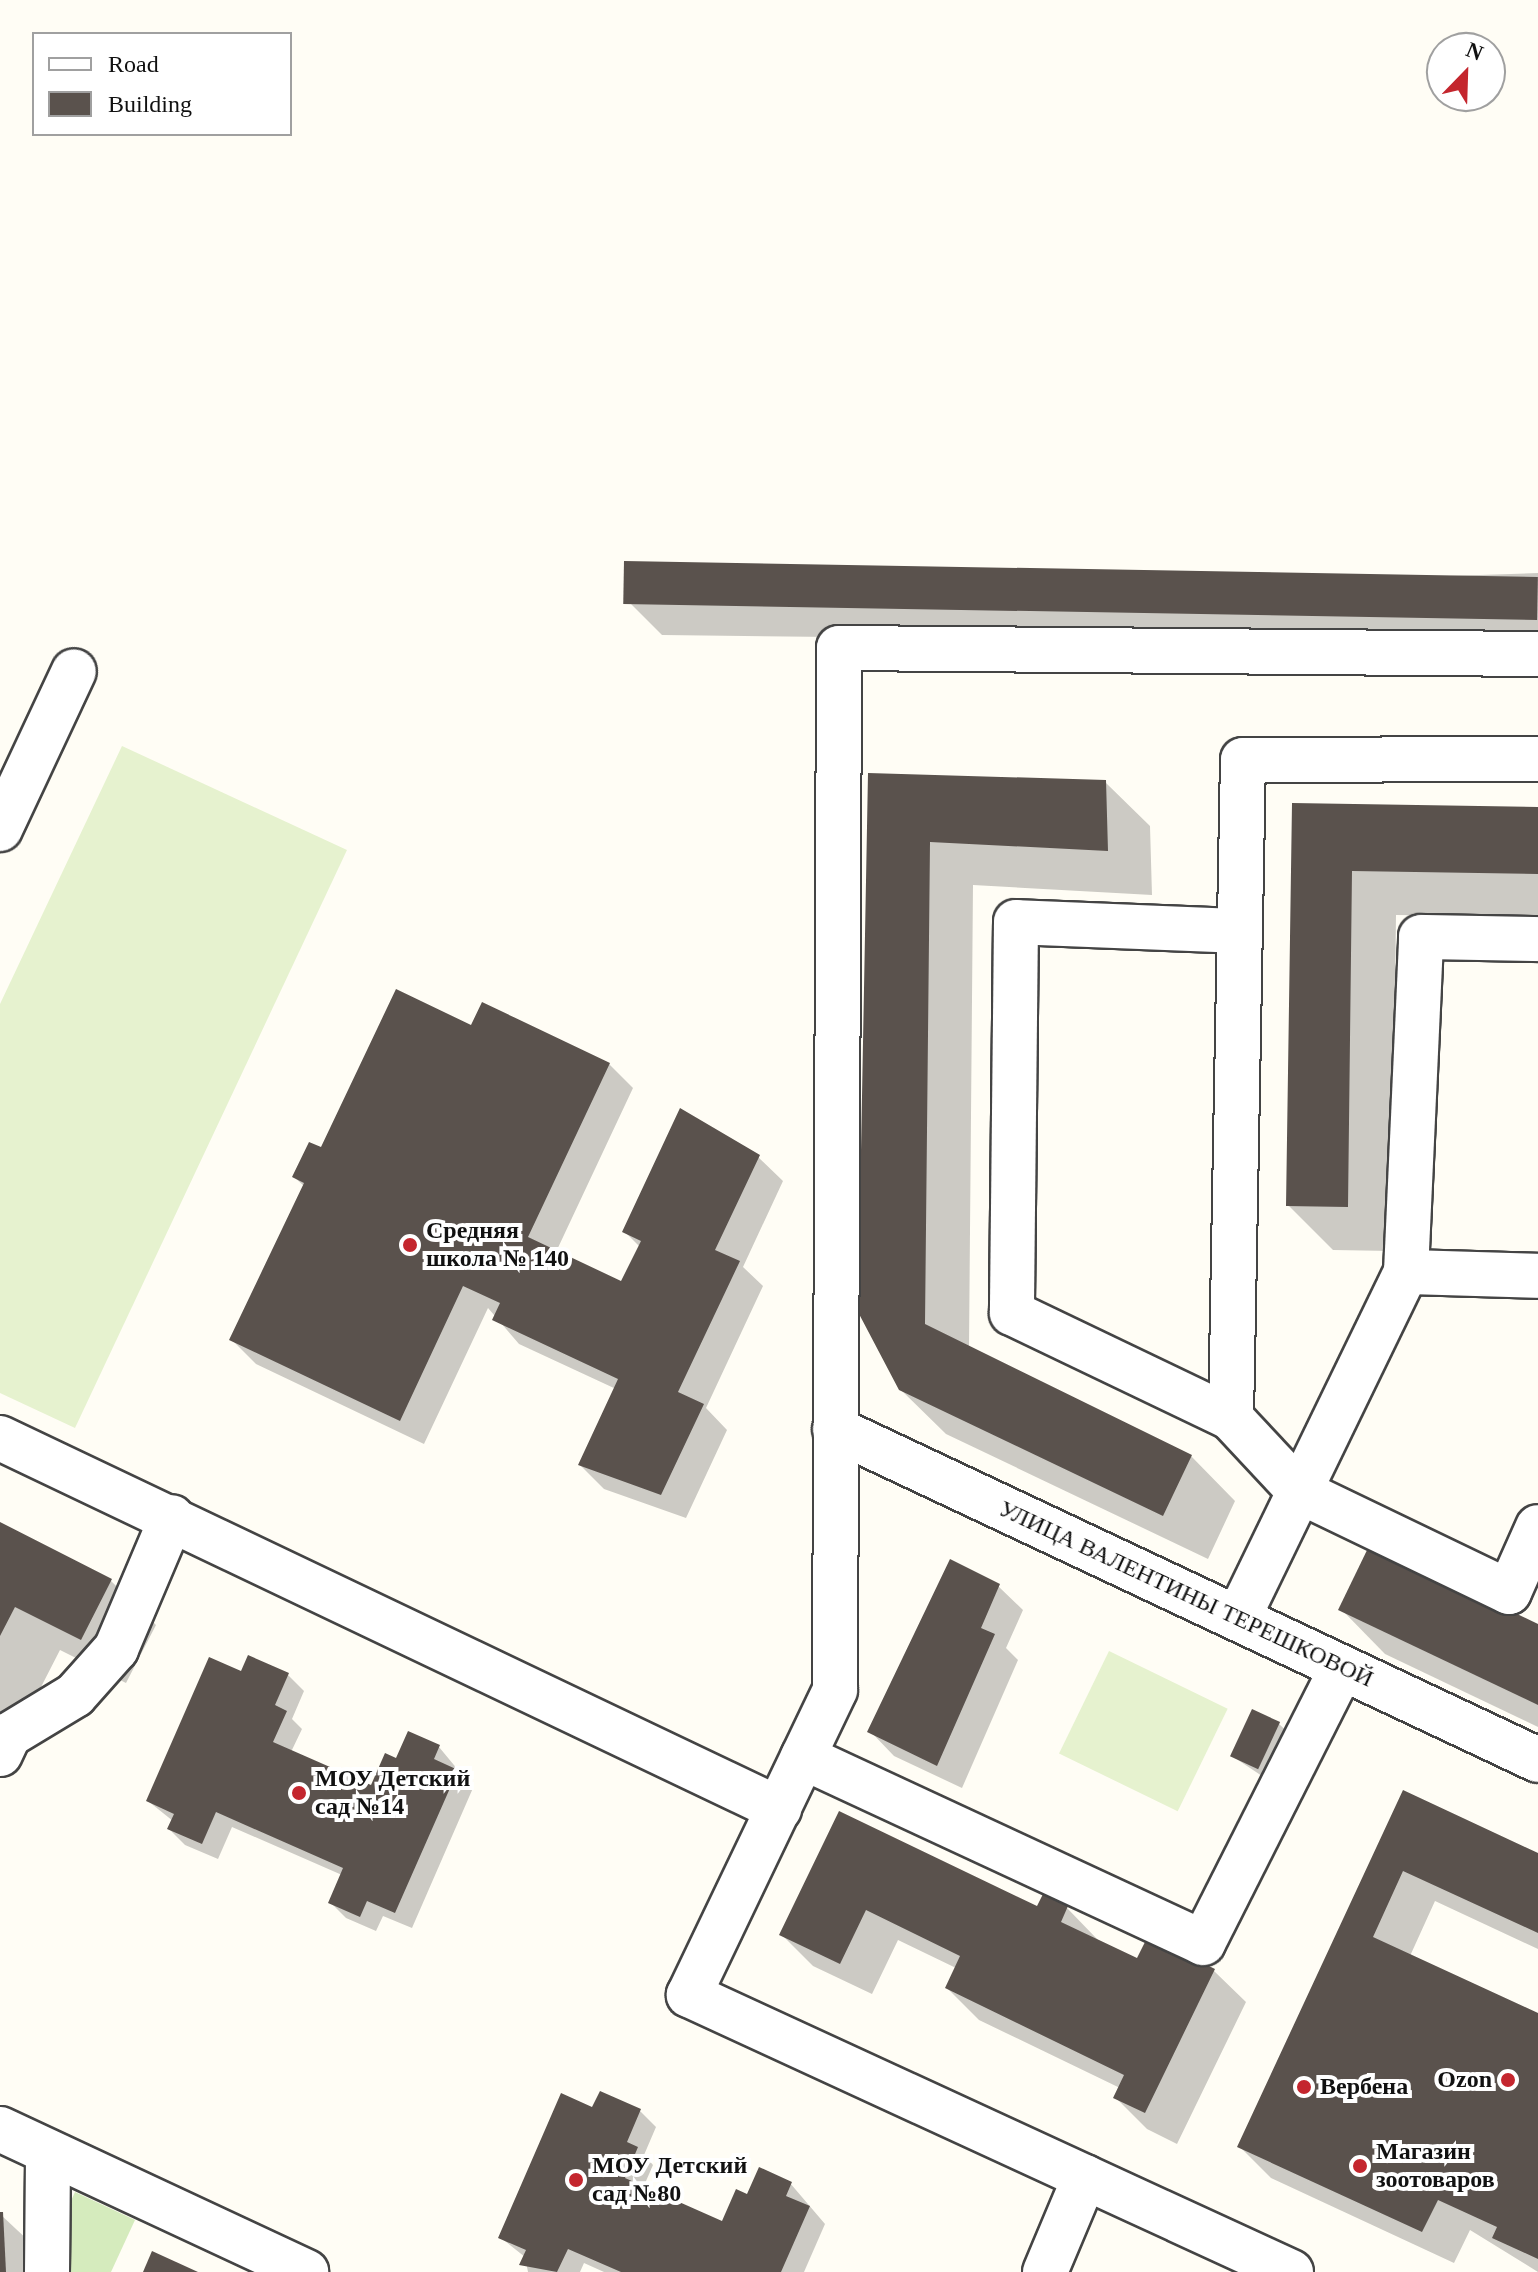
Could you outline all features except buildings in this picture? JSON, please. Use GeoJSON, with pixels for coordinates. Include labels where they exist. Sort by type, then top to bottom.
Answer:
{"type":"FeatureCollection","features":[{"type":"Feature","properties":{"kind":"street"},"geometry":{"type":"LineString","coordinates":[[1291,2272],[689,1995],[835,1690],[839,648],[1538,654]]}},
{"type":"Feature","properties":{"kind":"street"},"geometry":{"type":"LineString","coordinates":[[0,829],[74,671]]}},
{"type":"Feature","properties":{"kind":"street"},"geometry":{"type":"LineString","coordinates":[[1231,1418],[1243,760],[1538,759]]}},
{"type":"Feature","properties":{"kind":"street"},"geometry":{"type":"LineString","coordinates":[[1239,931],[1016,922],[1012,1313],[1231,1418],[1299,1491],[1509,1592],[1538,1527]]}},
{"type":"Feature","properties":{"kind":"street"},"geometry":{"type":"LineString","coordinates":[[1238,1618],[1406,1272],[1421,937],[1538,939]]}},
{"type":"Feature","properties":{"kind":"street"},"geometry":{"type":"LineString","coordinates":[[1406,1272],[1538,1276]]}},
{"type":"Feature","properties":{"kind":"street","name":"УЛИЦА ВАЛЕНТИНЫ ТЕРЕШКОВОЙ"},"geometry":{"type":"LineString","coordinates":[[835,1429],[1538,1760]]}},
{"type":"Feature","properties":{"kind":"street"},"geometry":{"type":"LineString","coordinates":[[0,1438],[172,1517],[779,1809]]}},
{"type":"Feature","properties":{"kind":"street"},"geometry":{"type":"LineString","coordinates":[[0,1754],[9,1735],[75,1695],[116,1649],[172,1517]]}},
{"type":"Feature","properties":{"kind":"street"},"geometry":{"type":"LineString","coordinates":[[803,1757],[1203,1943],[1342,1668]]}},
{"type":"Feature","properties":{"kind":"street"},"geometry":{"type":"LineString","coordinates":[[0,2129],[306,2272]]}},
{"type":"Feature","properties":{"kind":"street"},"geometry":{"type":"LineString","coordinates":[[47,2272],[48,2152]]}},
{"type":"Feature","properties":{"kind":"street"},"geometry":{"type":"LineString","coordinates":[[1058,2266],[1085,2177]]}},
{"type":"Feature","properties":{"kind":"green space"},"geometry":{"type":"Polygon","coordinates":[[[122,746],[347,850],[75,1428],[0,1393],[0,1004],[122,746]]]}},
{"type":"Feature","properties":{"kind":"green space"},"geometry":{"type":"Polygon","coordinates":[[[1109,1651],[1228,1709],[1178,1811],[1059,1753],[1109,1651]]]}},
{"type":"Feature","properties":{"kind":"green space"},"geometry":{"type":"Polygon","coordinates":[[[75,2192],[135,2220],[111,2272],[62,2272],[60,2225],[75,2192]]]}},
{"type":"Feature","properties":{"kind":"place","name":"Средняя школа № 140"},"geometry":{"type":"Point","coordinates":[410,1245]}},
{"type":"Feature","properties":{"kind":"place","name":"МОУ Детский сад №14"},"geometry":{"type":"Point","coordinates":[299,1793]}},
{"type":"Feature","properties":{"kind":"place","name":"Ozon"},"geometry":{"type":"Point","coordinates":[1508,2080]}},
{"type":"Feature","properties":{"kind":"place","name":"Вербена"},"geometry":{"type":"Point","coordinates":[1304,2087]}},
{"type":"Feature","properties":{"kind":"place","name":"Магазин зоотоваров"},"geometry":{"type":"Point","coordinates":[1360,2166]}},
{"type":"Feature","properties":{"kind":"place","name":"МОУ Детский сад №80"},"geometry":{"type":"Point","coordinates":[576,2180]}}]}
